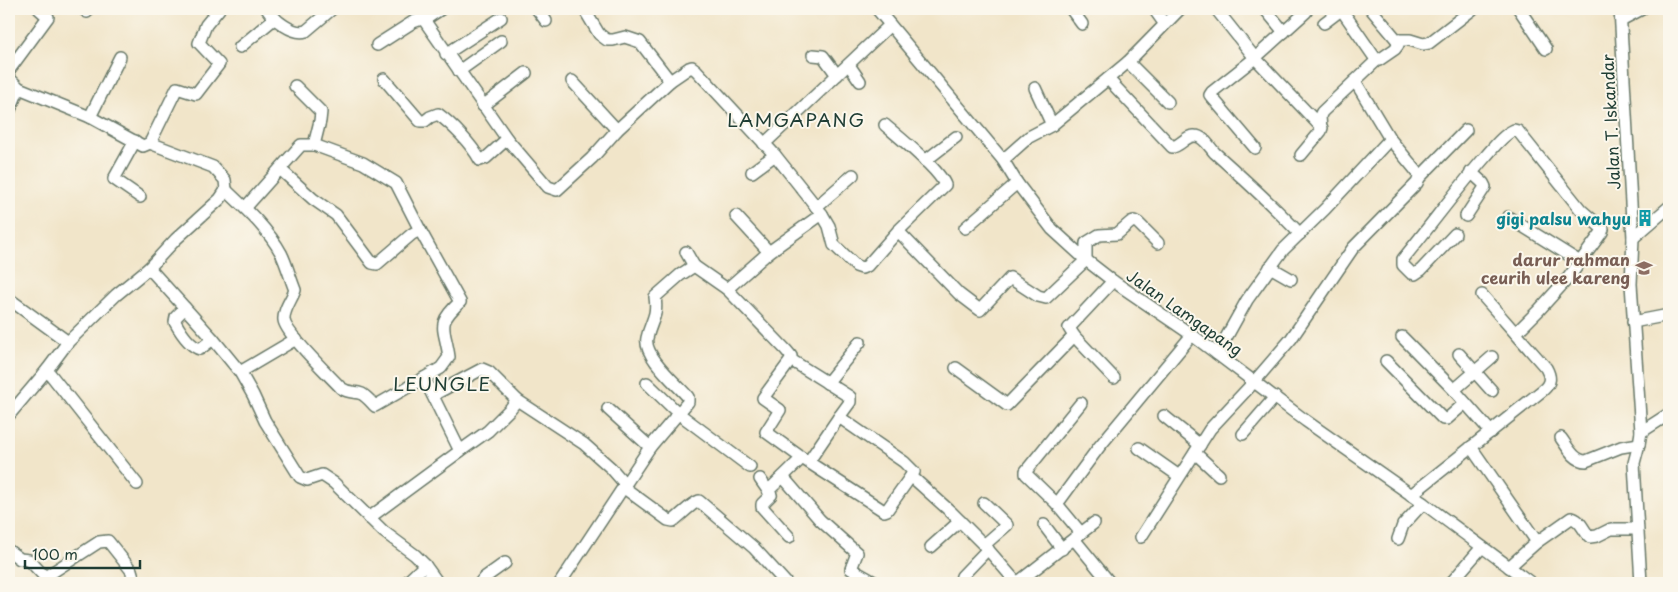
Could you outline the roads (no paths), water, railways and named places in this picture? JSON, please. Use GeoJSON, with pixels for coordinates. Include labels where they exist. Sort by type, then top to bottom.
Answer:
{"type":"FeatureCollection","features":[{"type":"Feature","properties":{"kind":"street"},"geometry":{"type":"LineString","coordinates":[[9,70],[51,13],[39,9]]}},
{"type":"Feature","properties":{"kind":"street"},"geometry":{"type":"LineString","coordinates":[[9,78],[20,88],[90,117],[143,146],[150,143],[176,88],[196,94],[219,64],[199,43],[206,25],[219,9]]}},
{"type":"Feature","properties":{"kind":"street"},"geometry":{"type":"LineString","coordinates":[[240,47],[270,12],[291,29],[301,33],[332,9]]}},
{"type":"Feature","properties":{"kind":"street"},"geometry":{"type":"LineString","coordinates":[[441,9],[424,20],[507,139],[548,187],[553,190],[557,190],[592,158],[617,130],[670,81],[689,68],[692,68],[775,155],[819,210],[829,226],[834,245],[856,266],[862,268],[867,266],[898,230],[945,185],[925,161],[885,125]]}},
{"type":"Feature","properties":{"kind":"street"},"geometry":{"type":"LineString","coordinates":[[537,9],[546,21]]}},
{"type":"Feature","properties":{"kind":"street"},"geometry":{"type":"LineString","coordinates":[[584,9],[599,34],[607,40],[625,36],[640,42],[670,81]]}},
{"type":"Feature","properties":{"kind":"street","name":"Jalan Lamgapang"},"geometry":{"type":"LineString","coordinates":[[877,9],[1003,160],[1017,183],[1052,229],[1086,260],[1099,268],[1113,281],[1192,335],[1306,421],[1424,503],[1531,583]]}},
{"type":"Feature","properties":{"kind":"street"},"geometry":{"type":"LineString","coordinates":[[1071,9],[1082,24]]}},
{"type":"Feature","properties":{"kind":"street"},"geometry":{"type":"LineString","coordinates":[[1154,9],[1164,23]]}},
{"type":"Feature","properties":{"kind":"street"},"geometry":{"type":"LineString","coordinates":[[1003,160],[1029,137],[1052,125],[1128,62],[1164,23],[1180,9]]}},
{"type":"Feature","properties":{"kind":"street"},"geometry":{"type":"LineString","coordinates":[[1216,9],[1255,58],[1322,128]]}},
{"type":"Feature","properties":{"kind":"street"},"geometry":{"type":"LineString","coordinates":[[1265,9],[1284,32]]}},
{"type":"Feature","properties":{"kind":"street"},"geometry":{"type":"LineString","coordinates":[[1324,23],[1341,9],[1377,60]]}},
{"type":"Feature","properties":{"kind":"street"},"geometry":{"type":"LineString","coordinates":[[1301,155],[1322,128],[1320,116],[1322,112],[1377,60],[1381,60],[1398,45],[1397,40],[1371,9]]}},
{"type":"Feature","properties":{"kind":"street"},"geometry":{"type":"LineString","coordinates":[[1397,40],[1410,40],[1423,44],[1429,43],[1473,9]]}},
{"type":"Feature","properties":{"kind":"street"},"geometry":{"type":"LineString","coordinates":[[1519,9],[1546,49]]}},
{"type":"Feature","properties":{"kind":"street"},"geometry":{"type":"LineString","coordinates":[[1620,14],[1642,9]]}},
{"type":"Feature","properties":{"kind":"street"},"geometry":{"type":"LineString","coordinates":[[1255,148],[1210,95],[1306,12]]}},
{"type":"Feature","properties":{"kind":"street","name":"Jalan T. Iskandar"},"geometry":{"type":"LineString","coordinates":[[1620,14],[1633,238],[1631,284],[1647,583]]}},
{"type":"Feature","properties":{"kind":"street"},"geometry":{"type":"LineString","coordinates":[[377,45],[413,22],[430,16]]}},
{"type":"Feature","properties":{"kind":"street"},"geometry":{"type":"LineString","coordinates":[[446,54],[501,18]]}},
{"type":"Feature","properties":{"kind":"street"},"geometry":{"type":"LineString","coordinates":[[764,144],[890,25]]}},
{"type":"Feature","properties":{"kind":"street"},"geometry":{"type":"LineString","coordinates":[[764,144],[890,25]]}},
{"type":"Feature","properties":{"kind":"street"},"geometry":{"type":"LineString","coordinates":[[459,71],[501,40]]}},
{"type":"Feature","properties":{"kind":"street"},"geometry":{"type":"LineString","coordinates":[[813,55],[823,56],[837,75]]}},
{"type":"Feature","properties":{"kind":"street"},"geometry":{"type":"LineString","coordinates":[[90,117],[120,57]]}},
{"type":"Feature","properties":{"kind":"street"},"geometry":{"type":"LineString","coordinates":[[1128,62],[1168,102]]}},
{"type":"Feature","properties":{"kind":"street"},"geometry":{"type":"LineString","coordinates":[[849,65],[860,81]]}},
{"type":"Feature","properties":{"kind":"street"},"geometry":{"type":"LineString","coordinates":[[483,106],[526,73]]}},
{"type":"Feature","properties":{"kind":"street"},"geometry":{"type":"LineString","coordinates":[[384,79],[420,121],[425,121],[438,114],[448,121],[473,148],[480,160],[486,158],[507,139]]}},
{"type":"Feature","properties":{"kind":"street"},"geometry":{"type":"LineString","coordinates":[[1108,79],[1172,147],[1177,146],[1187,138],[1200,136],[1212,150],[1273,205],[1300,234]]}},
{"type":"Feature","properties":{"kind":"street"},"geometry":{"type":"LineString","coordinates":[[572,81],[617,130]]}},
{"type":"Feature","properties":{"kind":"street"},"geometry":{"type":"LineString","coordinates":[[1355,81],[1390,139],[1416,170],[1419,178]]}},
{"type":"Feature","properties":{"kind":"street"},"geometry":{"type":"LineString","coordinates":[[295,86],[321,112],[314,145]]}},
{"type":"Feature","properties":{"kind":"street"},"geometry":{"type":"LineString","coordinates":[[9,112],[20,88]]}},
{"type":"Feature","properties":{"kind":"street"},"geometry":{"type":"LineString","coordinates":[[1035,88],[1052,125]]}},
{"type":"Feature","properties":{"kind":"street"},"geometry":{"type":"LineString","coordinates":[[1141,536],[1197,449],[1219,419],[1254,382],[1307,317],[1353,248],[1415,186],[1419,178],[1466,130]]}},
{"type":"Feature","properties":{"kind":"street"},"geometry":{"type":"LineString","coordinates":[[1455,234],[1417,273],[1411,273],[1403,265],[1403,259],[1471,172],[1497,143],[1514,130],[1518,131],[1581,210],[1603,229],[1564,284],[1516,333]]}},
{"type":"Feature","properties":{"kind":"street"},"geometry":{"type":"LineString","coordinates":[[925,161],[956,137]]}},
{"type":"Feature","properties":{"kind":"street"},"geometry":{"type":"LineString","coordinates":[[1217,354],[1247,300],[1270,266],[1390,139]]}},
{"type":"Feature","properties":{"kind":"street"},"geometry":{"type":"LineString","coordinates":[[135,141],[114,179],[140,197]]}},
{"type":"Feature","properties":{"kind":"street"},"geometry":{"type":"LineString","coordinates":[[9,415],[68,342],[116,295],[149,268],[176,239],[220,199],[226,190],[225,180],[214,167],[150,143]]}},
{"type":"Feature","properties":{"kind":"street"},"geometry":{"type":"LineString","coordinates":[[226,190],[245,208],[270,238],[284,260],[294,290],[284,321],[296,340],[341,388],[348,393],[365,396],[375,406],[441,368],[449,357],[443,331],[445,318],[460,302],[420,230],[399,187],[391,179],[362,163],[314,145],[301,145],[245,208]]}},
{"type":"Feature","properties":{"kind":"street"},"geometry":{"type":"LineString","coordinates":[[752,172],[775,155]]}},
{"type":"Feature","properties":{"kind":"street"},"geometry":{"type":"LineString","coordinates":[[280,169],[313,200],[336,216],[372,263],[377,264],[412,234],[420,230]]}},
{"type":"Feature","properties":{"kind":"street"},"geometry":{"type":"LineString","coordinates":[[1466,216],[1485,187],[1471,172]]}},
{"type":"Feature","properties":{"kind":"street"},"geometry":{"type":"LineString","coordinates":[[727,289],[819,210],[853,175]]}},
{"type":"Feature","properties":{"kind":"street"},"geometry":{"type":"LineString","coordinates":[[965,228],[1017,183]]}},
{"type":"Feature","properties":{"kind":"street"},"geometry":{"type":"LineString","coordinates":[[1633,238],[1669,207]]}},
{"type":"Feature","properties":{"kind":"street"},"geometry":{"type":"LineString","coordinates":[[736,216],[770,252]]}},
{"type":"Feature","properties":{"kind":"street"},"geometry":{"type":"LineString","coordinates":[[1508,217],[1580,262]]}},
{"type":"Feature","properties":{"kind":"street"},"geometry":{"type":"LineString","coordinates":[[898,230],[958,294],[980,310],[1010,278],[1038,296],[1046,298],[1086,260],[1086,243],[1099,235],[1117,234],[1131,222],[1134,221],[1140,225],[1158,243]]}},
{"type":"Feature","properties":{"kind":"street"},"geometry":{"type":"LineString","coordinates":[[686,252],[694,266],[727,289],[786,350],[791,356],[791,360],[850,397],[850,402],[805,460],[769,490]]}},
{"type":"Feature","properties":{"kind":"street"},"geometry":{"type":"LineString","coordinates":[[560,583],[650,446],[688,402],[688,397],[667,375],[646,345],[657,310],[655,297],[680,275],[694,266]]}},
{"type":"Feature","properties":{"kind":"street"},"geometry":{"type":"LineString","coordinates":[[1270,266],[1291,279]]}},
{"type":"Feature","properties":{"kind":"street"},"geometry":{"type":"LineString","coordinates":[[149,268],[240,372],[265,421],[300,477],[307,480],[322,475],[334,483],[369,518],[425,565],[438,583]]}},
{"type":"Feature","properties":{"kind":"street"},"geometry":{"type":"LineString","coordinates":[[1113,281],[1069,328],[1074,336],[1114,378]]}},
{"type":"Feature","properties":{"kind":"street"},"geometry":{"type":"LineString","coordinates":[[1411,495],[1543,390],[1550,381],[1546,368],[1482,295]]}},
{"type":"Feature","properties":{"kind":"street"},"geometry":{"type":"LineString","coordinates":[[9,299],[68,342]]}},
{"type":"Feature","properties":{"kind":"street"},"geometry":{"type":"LineString","coordinates":[[185,308],[176,317],[175,322],[182,334],[193,346],[200,349],[213,339]]}},
{"type":"Feature","properties":{"kind":"street"},"geometry":{"type":"LineString","coordinates":[[1633,322],[1669,315]]}},
{"type":"Feature","properties":{"kind":"street"},"geometry":{"type":"LineString","coordinates":[[1057,504],[1099,447],[1192,335]]}},
{"type":"Feature","properties":{"kind":"street"},"geometry":{"type":"LineString","coordinates":[[956,368],[1007,405],[1074,336]]}},
{"type":"Feature","properties":{"kind":"street"},"geometry":{"type":"LineString","coordinates":[[1402,337],[1454,390],[1491,432]]}},
{"type":"Feature","properties":{"kind":"street"},"geometry":{"type":"LineString","coordinates":[[240,372],[296,340]]}},
{"type":"Feature","properties":{"kind":"street"},"geometry":{"type":"LineString","coordinates":[[827,383],[860,342]]}},
{"type":"Feature","properties":{"kind":"street"},"geometry":{"type":"LineString","coordinates":[[1459,354],[1492,391]]}},
{"type":"Feature","properties":{"kind":"street"},"geometry":{"type":"LineString","coordinates":[[1454,390],[1492,357]]}},
{"type":"Feature","properties":{"kind":"street"},"geometry":{"type":"LineString","coordinates":[[791,360],[764,398],[780,410],[766,432],[805,460],[884,511],[887,510],[914,472],[904,462],[838,417]]}},
{"type":"Feature","properties":{"kind":"street"},"geometry":{"type":"LineString","coordinates":[[1386,361],[1443,419],[1447,419],[1465,402]]}},
{"type":"Feature","properties":{"kind":"street"},"geometry":{"type":"LineString","coordinates":[[433,395],[482,369],[489,372],[517,400],[584,444],[611,468],[624,486],[668,520],[672,521],[683,514],[694,502],[699,501],[754,548],[786,583]]}},
{"type":"Feature","properties":{"kind":"street"},"geometry":{"type":"LineString","coordinates":[[47,370],[137,484]]}},
{"type":"Feature","properties":{"kind":"street"},"geometry":{"type":"LineString","coordinates":[[424,378],[460,451]]}},
{"type":"Feature","properties":{"kind":"street"},"geometry":{"type":"LineString","coordinates":[[648,383],[678,413],[750,467]]}},
{"type":"Feature","properties":{"kind":"street"},"geometry":{"type":"LineString","coordinates":[[1243,434],[1275,397]]}},
{"type":"Feature","properties":{"kind":"street"},"geometry":{"type":"LineString","coordinates":[[369,518],[488,431],[517,400]]}},
{"type":"Feature","properties":{"kind":"street"},"geometry":{"type":"LineString","coordinates":[[1081,402],[1026,471],[1027,475],[1057,504],[1110,583]]}},
{"type":"Feature","properties":{"kind":"street"},"geometry":{"type":"LineString","coordinates":[[608,409],[650,446]]}},
{"type":"Feature","properties":{"kind":"street"},"geometry":{"type":"LineString","coordinates":[[1561,438],[1576,458],[1580,461],[1586,461],[1640,438],[1669,414]]}},
{"type":"Feature","properties":{"kind":"street"},"geometry":{"type":"LineString","coordinates":[[1164,416],[1197,449],[1219,475]]}},
{"type":"Feature","properties":{"kind":"street","name":"Jalan T. Iskandar"},"geometry":{"type":"LineString","coordinates":[[1640,438],[1634,463],[1641,583]]}},
{"type":"Feature","properties":{"kind":"street"},"geometry":{"type":"LineString","coordinates":[[1471,447],[1537,542]]}},
{"type":"Feature","properties":{"kind":"street"},"geometry":{"type":"LineString","coordinates":[[1139,448],[1179,476]]}},
{"type":"Feature","properties":{"kind":"street"},"geometry":{"type":"LineString","coordinates":[[911,476],[960,520],[1017,583],[1094,523]]}},
{"type":"Feature","properties":{"kind":"street"},"geometry":{"type":"LineString","coordinates":[[783,477],[824,525],[857,552],[851,569],[876,583]]}},
{"type":"Feature","properties":{"kind":"street"},"geometry":{"type":"LineString","coordinates":[[760,479],[771,495],[762,504],[762,507],[789,537]]}},
{"type":"Feature","properties":{"kind":"street"},"geometry":{"type":"LineString","coordinates":[[964,583],[961,580],[962,576],[1007,525],[984,503]]}},
{"type":"Feature","properties":{"kind":"street"},"geometry":{"type":"LineString","coordinates":[[1398,539],[1403,526],[1424,503]]}},
{"type":"Feature","properties":{"kind":"street"},"geometry":{"type":"LineString","coordinates":[[1509,567],[1537,542],[1571,518],[1577,519],[1588,535],[1592,537],[1611,529],[1637,529]]}},
{"type":"Feature","properties":{"kind":"street"},"geometry":{"type":"LineString","coordinates":[[931,547],[960,520]]}},
{"type":"Feature","properties":{"kind":"street"},"geometry":{"type":"LineString","coordinates":[[1044,525],[1062,549]]}},
{"type":"Feature","properties":{"kind":"street"},"geometry":{"type":"LineString","coordinates":[[9,551],[20,559],[29,560],[45,577],[98,542],[108,541],[131,570],[134,580],[132,583]]}},
{"type":"Feature","properties":{"kind":"street"},"geometry":{"type":"LineString","coordinates":[[1451,583],[1482,547]]}},
{"type":"Feature","properties":{"kind":"street"},"geometry":{"type":"LineString","coordinates":[[480,583],[505,563]]}},
{"type":"Feature","properties":{"kind":"street"},"geometry":{"type":"LineString","coordinates":[[406,583],[425,565]]}},
{"type":"Feature","properties":{"kind":"place","name":"gigi palsu wahyu"},"geometry":{"type":"Point","coordinates":[1645,218]}},
{"type":"Feature","properties":{"kind":"place","name":"darur rahman ceurih ulee kareng"},"geometry":{"type":"Point","coordinates":[1644,268]}},
{"type":"Feature","properties":{"kind":"district","name":"LAMGAPANG"},"geometry":{"type":"Point","coordinates":[796,119]}},
{"type":"Feature","properties":{"kind":"district","name":"LEUNGLE"},"geometry":{"type":"Point","coordinates":[442,383]}}]}
